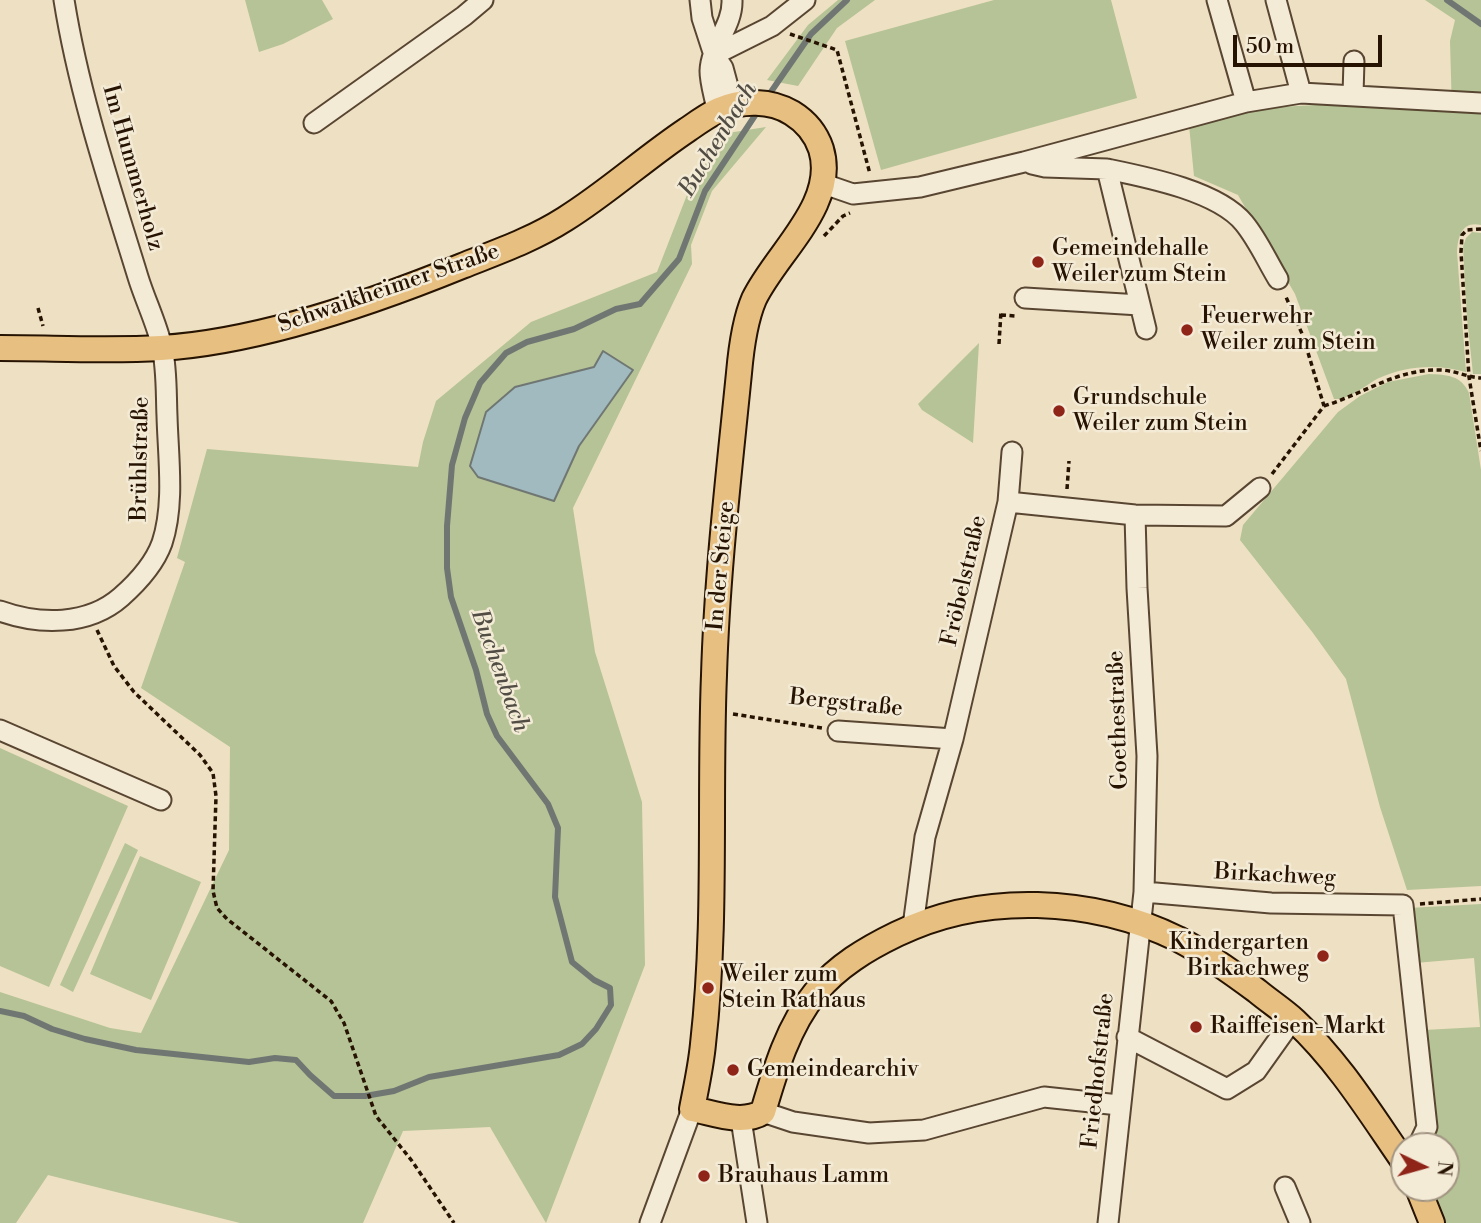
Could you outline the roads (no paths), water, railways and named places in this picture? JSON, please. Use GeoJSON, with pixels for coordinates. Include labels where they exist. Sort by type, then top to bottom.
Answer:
{"type":"FeatureCollection","features":[{"type":"Feature","properties":{"kind":"main road"},"geometry":{"type":"LineString","coordinates":[[729,107],[754,102],[772,105],[789,111],[805,122],[818,140],[824,158],[824,184]]}},
{"type":"Feature","properties":{"kind":"main road","name":"Schwaikheimer Straße"},"geometry":{"type":"LineString","coordinates":[[0,348],[163,348],[227,339],[307,319],[416,285],[523,243],[567,218],[660,148],[729,107]]}},
{"type":"Feature","properties":{"kind":"main road","name":"In der Steige"},"geometry":{"type":"LineString","coordinates":[[692,1109],[703,1049],[708,988],[712,907],[714,675],[720,569],[740,358],[752,303],[815,206],[824,184]]}},
{"type":"Feature","properties":{"kind":"main road"},"geometry":{"type":"LineString","coordinates":[[692,1109],[752,1115],[784,1047],[814,994],[836,971],[874,946],[913,926],[954,914],[1007,906],[1073,907],[1140,924],[1178,940],[1238,977],[1293,1019],[1342,1071],[1390,1141]]}},
{"type":"Feature","properties":{"kind":"main road"},"geometry":{"type":"LineString","coordinates":[[1424,1202],[1432,1223]]}},
{"type":"Feature","properties":{"kind":"street","name":"Im Hummerholz"},"geometry":{"type":"LineString","coordinates":[[64,0],[88,108],[138,279],[163,348]]}},
{"type":"Feature","properties":{"kind":"street"},"geometry":{"type":"LineString","coordinates":[[313,123],[483,0]]}},
{"type":"Feature","properties":{"kind":"street"},"geometry":{"type":"LineString","coordinates":[[699,0],[714,55],[723,68],[729,107]]}},
{"type":"Feature","properties":{"kind":"street"},"geometry":{"type":"LineString","coordinates":[[714,55],[728,26],[732,0]]}},
{"type":"Feature","properties":{"kind":"street"},"geometry":{"type":"LineString","coordinates":[[714,55],[772,26],[805,0]]}},
{"type":"Feature","properties":{"kind":"street"},"geometry":{"type":"LineString","coordinates":[[1217,0],[1246,102]]}},
{"type":"Feature","properties":{"kind":"street"},"geometry":{"type":"LineString","coordinates":[[1276,0],[1301,93]]}},
{"type":"Feature","properties":{"kind":"street"},"geometry":{"type":"LineString","coordinates":[[1353,95],[1354,61]]}},
{"type":"Feature","properties":{"kind":"street"},"geometry":{"type":"LineString","coordinates":[[824,184],[853,194],[920,187],[1246,102],[1301,93],[1481,103]]}},
{"type":"Feature","properties":{"kind":"street"},"geometry":{"type":"LineString","coordinates":[[1024,162],[1045,167],[1107,169],[1170,184],[1227,208],[1244,223],[1278,279]]}},
{"type":"Feature","properties":{"kind":"street"},"geometry":{"type":"LineString","coordinates":[[1107,169],[1146,329]]}},
{"type":"Feature","properties":{"kind":"street"},"geometry":{"type":"LineString","coordinates":[[1025,298],[1140,305]]}},
{"type":"Feature","properties":{"kind":"street","name":"Brühlstraße"},"geometry":{"type":"LineString","coordinates":[[0,611],[45,620],[70,620],[91,616],[114,604],[137,583],[155,559],[167,522],[168,449],[163,348]]}},
{"type":"Feature","properties":{"kind":"street"},"geometry":{"type":"LineString","coordinates":[[1008,502],[1012,452]]}},
{"type":"Feature","properties":{"kind":"street","name":"Fröbelstraße"},"geometry":{"type":"LineString","coordinates":[[913,926],[925,837],[953,739],[1008,502],[1135,515],[1226,516],[1260,488]]}},
{"type":"Feature","properties":{"kind":"street","name":"Goethestraße"},"geometry":{"type":"LineString","coordinates":[[1135,515],[1147,757],[1144,892],[1140,924]]}},
{"type":"Feature","properties":{"kind":"street"},"geometry":{"type":"LineString","coordinates":[[0,730],[161,800]]}},
{"type":"Feature","properties":{"kind":"street","name":"Bergstraße"},"geometry":{"type":"LineString","coordinates":[[838,731],[953,739]]}},
{"type":"Feature","properties":{"kind":"street","name":"Birkachweg"},"geometry":{"type":"LineString","coordinates":[[1144,892],[1360,913],[1402,905],[1426,1127],[1424,1132]]}},
{"type":"Feature","properties":{"kind":"street","name":"Friedhofstraße"},"geometry":{"type":"LineString","coordinates":[[1108,1223],[1140,924]]}},
{"type":"Feature","properties":{"kind":"street"},"geometry":{"type":"LineString","coordinates":[[1127,1037],[1227,1089],[1256,1071],[1293,1019]]}},
{"type":"Feature","properties":{"kind":"street"},"geometry":{"type":"LineString","coordinates":[[757,1223],[752,1115],[834,1129],[895,1133],[924,1130],[1044,1097],[1119,1105]]}},
{"type":"Feature","properties":{"kind":"street"},"geometry":{"type":"LineString","coordinates":[[650,1223],[692,1109]]}},
{"type":"Feature","properties":{"kind":"street"},"geometry":{"type":"LineString","coordinates":[[1285,1187],[1300,1223]]}},
{"type":"Feature","properties":{"kind":"water"},"geometry":{"type":"Polygon","coordinates":[[[603,351],[633,370],[579,446],[554,501],[478,477],[470,466],[486,412],[515,387],[594,367],[603,351]]]}},
{"type":"Feature","properties":{"kind":"waterway","name":"Buchenbach"},"geometry":{"type":"LineString","coordinates":[[766,99],[811,34],[847,0]]}},
{"type":"Feature","properties":{"kind":"waterway","name":"Buchenbach"},"geometry":{"type":"LineString","coordinates":[[1447,0],[1481,24]]}},
{"type":"Feature","properties":{"kind":"waterway","name":"Buchenbach"},"geometry":{"type":"LineString","coordinates":[[0,1011],[24,1016],[52,1029],[85,1039],[136,1050],[249,1062],[275,1058],[296,1060],[334,1096],[365,1096],[394,1091],[429,1077],[559,1055],[582,1044],[596,1029],[611,1005],[610,988],[594,980],[572,962],[555,897],[558,828],[548,804],[497,736],[487,714],[476,670],[451,597],[447,568],[447,526],[452,465],[465,418],[480,383],[506,353],[527,342],[574,329],[616,309],[640,304],[679,259],[705,191],[758,111]]}},
{"type":"Feature","properties":{"kind":"place","name":"Gemeindehalle Weiler zum Stein"},"geometry":{"type":"Point","coordinates":[1038,262]}},
{"type":"Feature","properties":{"kind":"place","name":"Feuerwehr Weiler zum Stein"},"geometry":{"type":"Point","coordinates":[1187,330]}},
{"type":"Feature","properties":{"kind":"place","name":"Grundschule Weiler zum Stein"},"geometry":{"type":"Point","coordinates":[1059,411]}},
{"type":"Feature","properties":{"kind":"place","name":"Kindergarten Birkachweg"},"geometry":{"type":"Point","coordinates":[1323,956]}},
{"type":"Feature","properties":{"kind":"place","name":"Weiler zum Stein Rathaus"},"geometry":{"type":"Point","coordinates":[708,988]}},
{"type":"Feature","properties":{"kind":"place","name":"Raiffeisen-Markt"},"geometry":{"type":"Point","coordinates":[1196,1027]}},
{"type":"Feature","properties":{"kind":"place","name":"Gemeindearchiv"},"geometry":{"type":"Point","coordinates":[733,1070]}},
{"type":"Feature","properties":{"kind":"place","name":"Brauhaus Lamm"},"geometry":{"type":"Point","coordinates":[704,1176]}}]}
